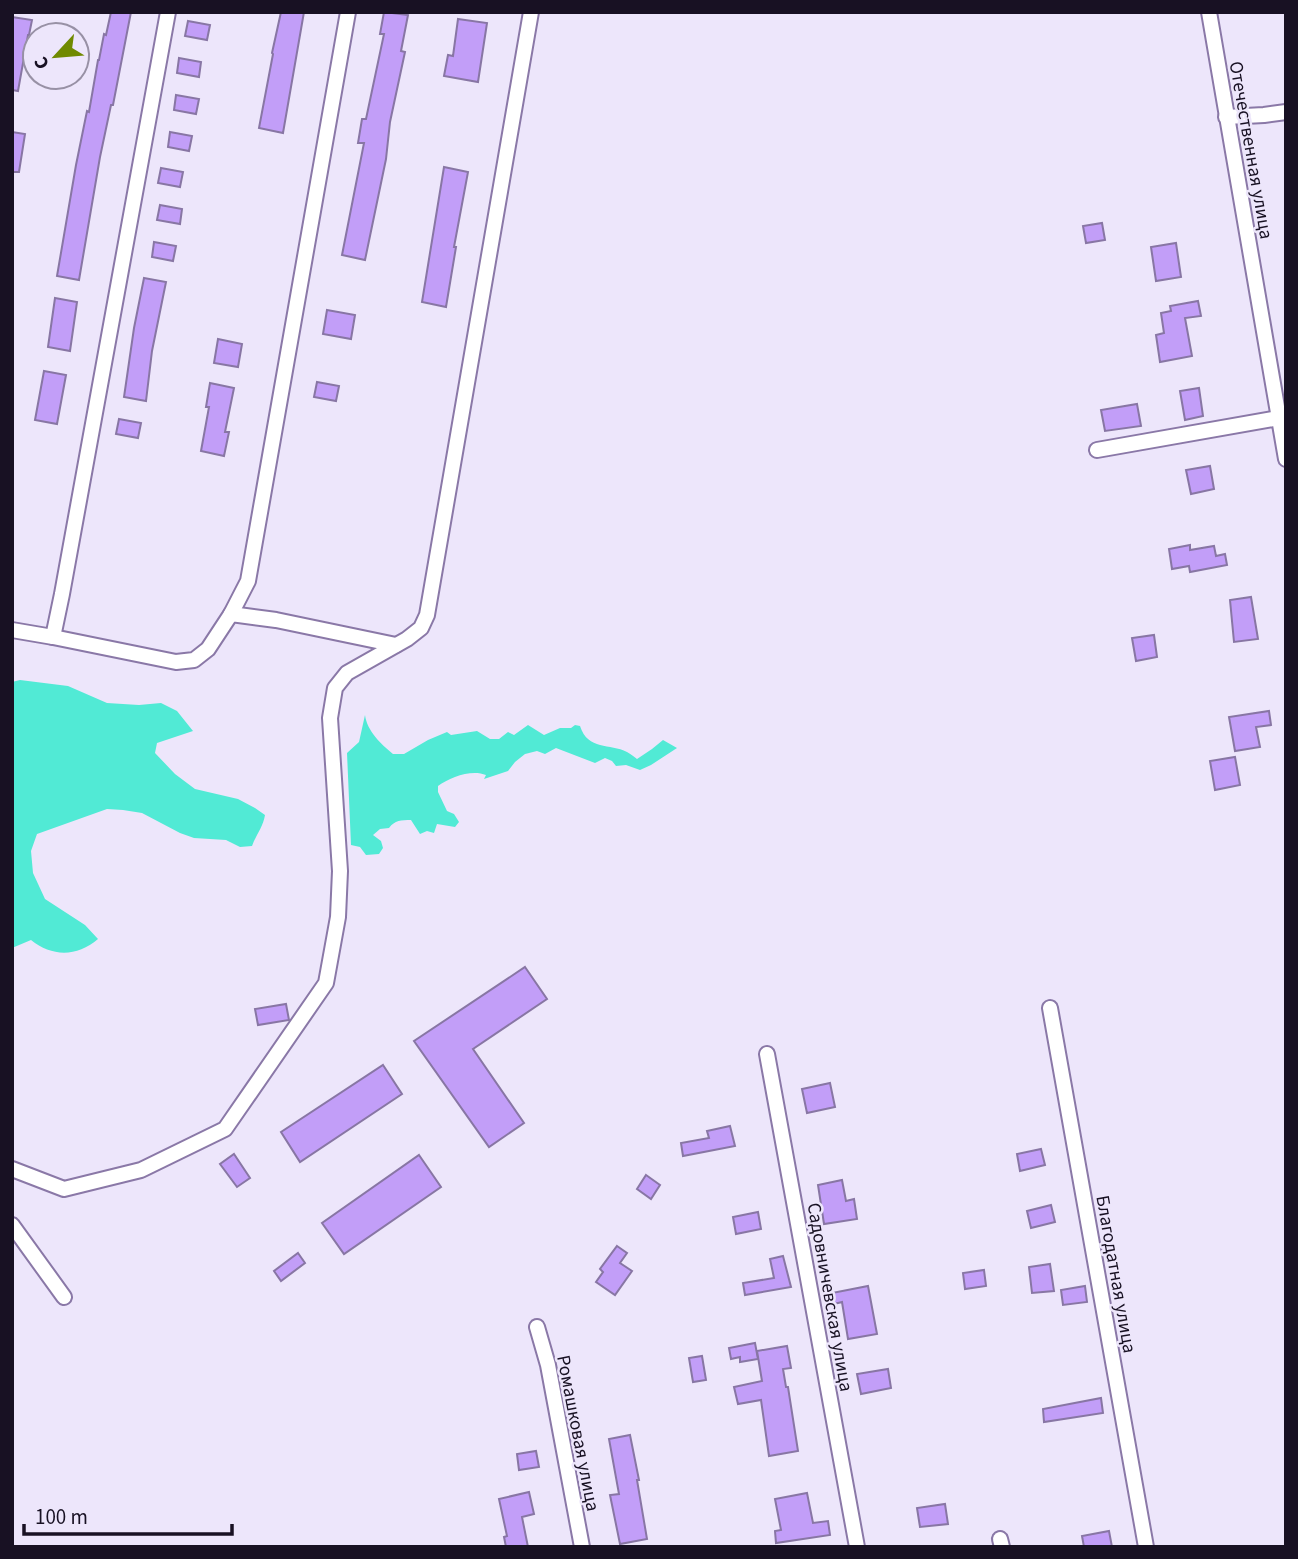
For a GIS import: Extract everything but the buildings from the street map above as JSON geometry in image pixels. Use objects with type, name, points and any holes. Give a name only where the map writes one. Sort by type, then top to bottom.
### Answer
[{"type":"street","points":[[53,637],[168,12]]},
{"type":"street","points":[[12,631],[176,662],[194,660],[208,649],[232,614],[248,581],[348,12]]},
{"type":"street","points":[[12,1169],[64,1189],[141,1170],[225,1129],[326,983],[338,917],[340,871],[330,719],[335,688],[347,673],[421,628],[427,615],[531,12]]},
{"type":"street","name":"Отечественная улица","points":[[1209,12],[1286,459]]},
{"type":"street","points":[[1226,117],[1286,112]]},
{"type":"street","points":[[1097,450],[1279,418]]},
{"type":"street","points":[[232,614],[276,620],[396,645]]},
{"type":"street","name":"Благодатная улица","points":[[1050,1008],[1146,1547]]},
{"type":"street","name":"Садовничевская улица","points":[[767,1054],[857,1547]]},
{"type":"street","points":[[12,1225],[64,1297]]},
{"type":"street","name":"Ромашковая улица","points":[[537,1327],[548,1365],[582,1547]]},
{"type":"shaded area","points":[[20,680],[68,686],[107,703],[161,703],[177,711],[193,731],[157,743],[155,753],[175,774],[195,789],[238,799],[265,815],[252,846],[240,847],[226,840],[194,838],[142,813],[107,809],[37,834],[31,851],[33,873],[45,899],[85,925],[98,939],[82,949],[64,953],[47,950],[31,940],[12,948],[12,682]]},
{"type":"shaded area","points":[[365,715],[372,732],[393,754],[404,754],[447,732],[451,735],[477,731],[490,739],[499,739],[508,732],[514,735],[528,725],[544,735],[560,728],[580,726],[594,743],[620,749],[637,759],[663,740],[677,748],[640,770],[626,765],[616,766],[605,758],[595,763],[556,748],[545,754],[537,751],[525,754],[508,771],[484,779],[486,775],[480,773],[455,777],[438,786],[438,792],[447,811],[454,814],[459,822],[455,827],[437,824],[434,833],[427,831],[420,834],[411,820],[398,821],[373,835],[381,841],[383,848],[379,854],[366,855],[360,847],[351,845],[347,753],[359,742]]}]
